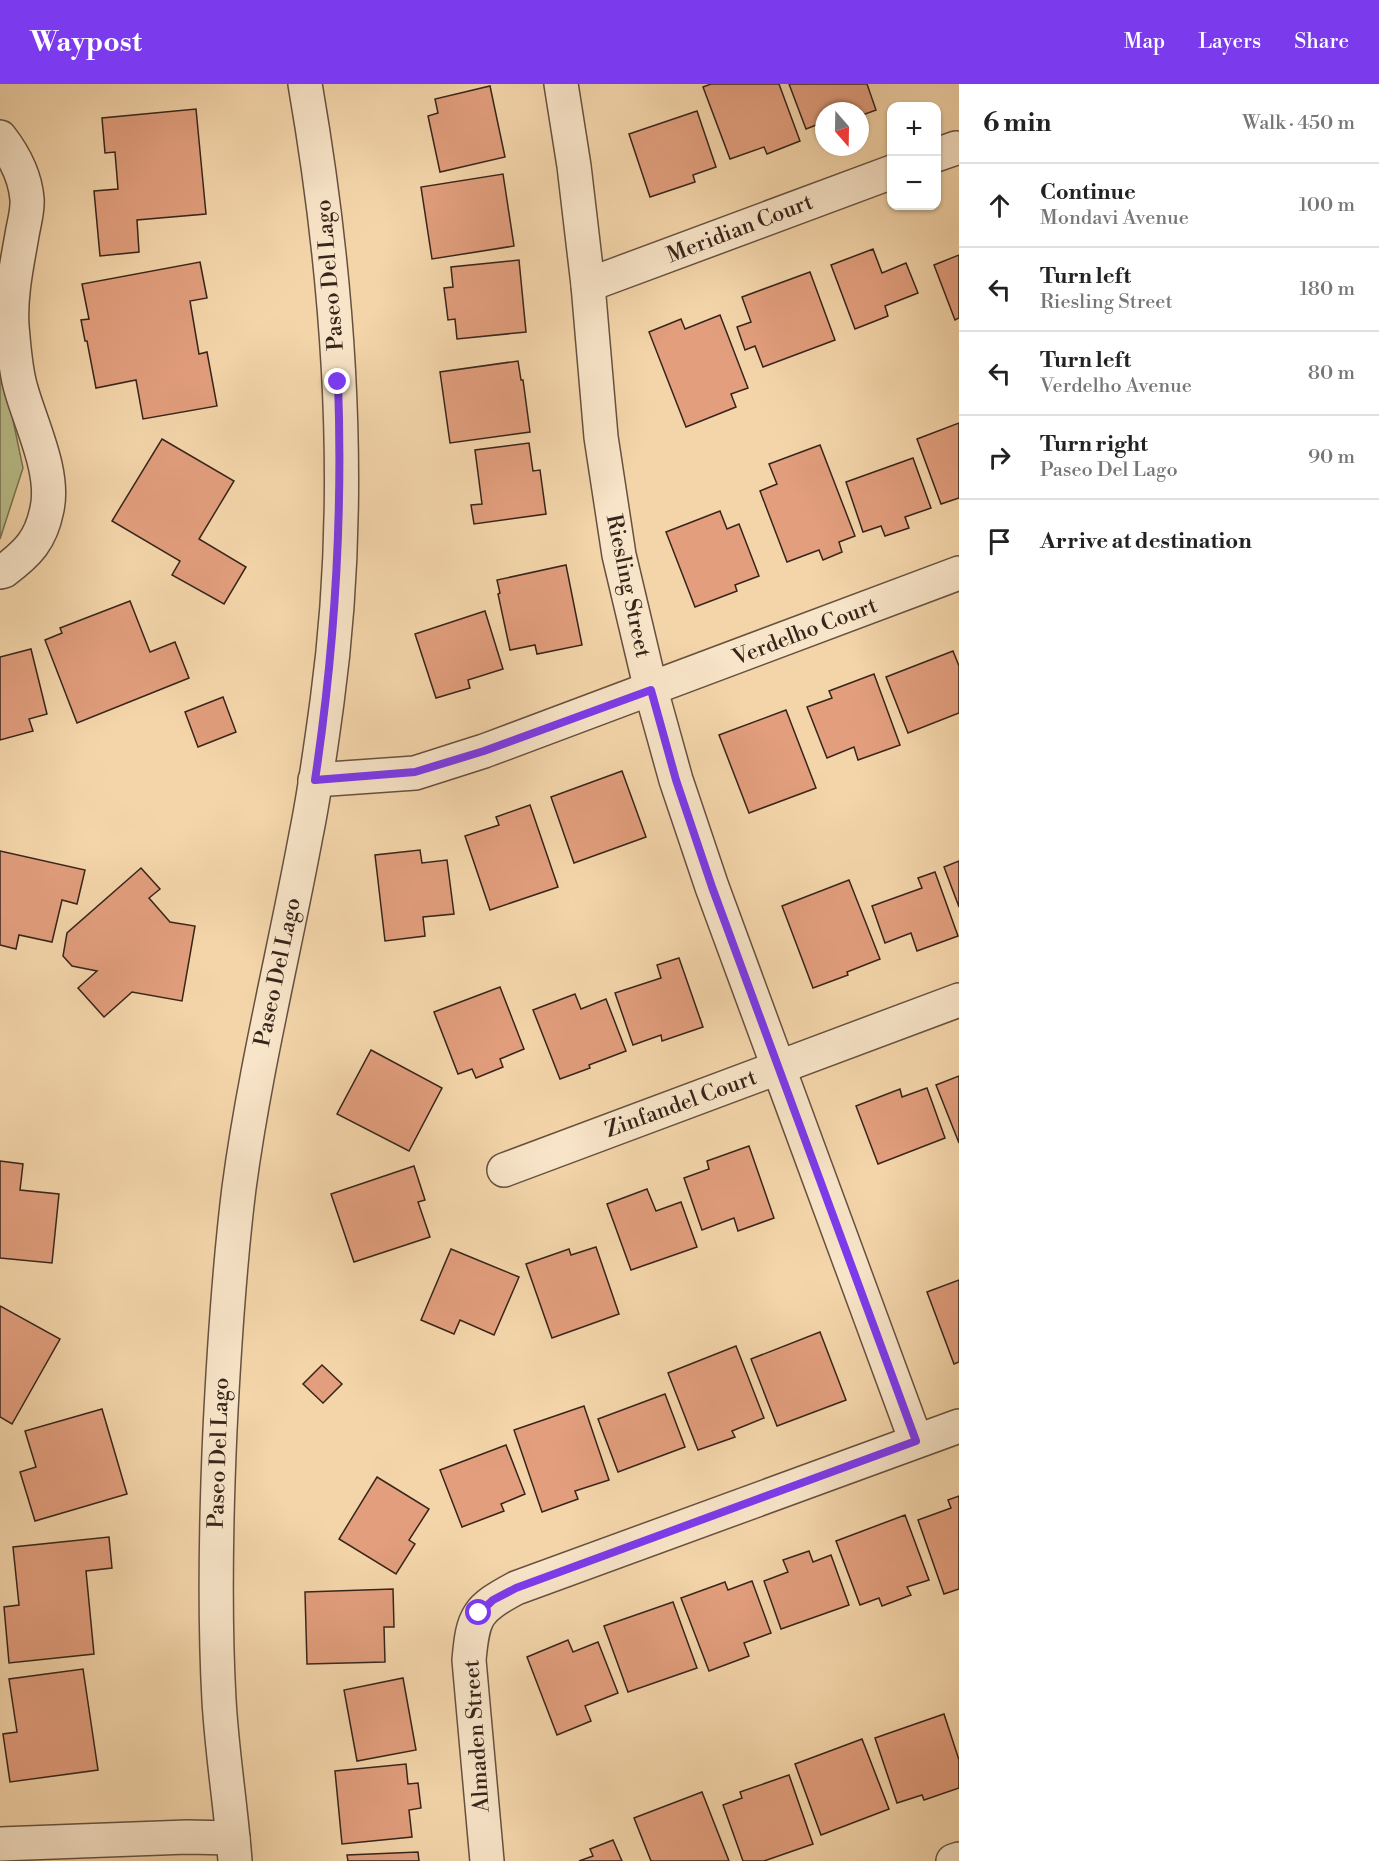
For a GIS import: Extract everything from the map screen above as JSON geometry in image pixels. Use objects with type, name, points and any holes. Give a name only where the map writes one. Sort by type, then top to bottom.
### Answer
[{"type":"street","name":"Paseo Del Lago","points":[[234,1850],[219,1699],[217,1621],[216,1515],[223,1354],[239,1188],[252,1104],[305,840],[327,697],[339,529],[340,434],[335,316],[323,195],[305,84]]},
{"type":"street","name":"Riesling Street","points":[[561,84],[574,166],[588,285],[604,458],[619,555],[651,690],[673,770],[698,844],[916,1441]]},
{"type":"street","points":[[0,137],[12,153],[20,170],[27,201],[11,316],[20,387],[39,443],[47,478],[48,507],[40,534],[26,554],[0,572]]},
{"type":"street","name":"Meridian Court","points":[[588,285],[887,173]]},
{"type":"street","name":"Verdelho Court","points":[[315,780],[415,772],[484,751],[959,573]]},
{"type":"street","name":"Zinfandel Court","points":[[504,1170],[959,1000]]},
{"type":"street","points":[[916,1441],[959,1426]]},
{"type":"street","name":"Almaden Street","points":[[487,1861],[469,1660],[471,1635],[479,1613],[493,1600],[516,1588],[916,1441]]},
{"type":"street","points":[[0,1844],[187,1838],[234,1850]]},
{"type":"street","points":[[953,1861],[959,1859]]},
{"type":"green space","points":[[0,368],[4,377],[23,468],[0,539]]},
{"type":"building","points":[[711,84],[779,84],[800,141],[767,154],[764,147],[730,159],[703,87]]},
{"type":"building","points":[[789,84],[867,84],[876,110],[869,113],[869,102],[815,102],[815,126],[806,129]]},
{"type":"building","points":[[490,86],[505,157],[440,172],[428,116],[438,113],[435,99]]},
{"type":"building","points":[[196,109],[206,214],[137,220],[139,252],[100,256],[94,191],[118,189],[115,152],[105,153],[102,118]]},
{"type":"building","points":[[697,111],[716,167],[693,175],[695,182],[650,197],[629,134]]},
{"type":"building","points":[[503,174],[514,246],[432,259],[421,187]]},
{"type":"building","points":[[873,249],[882,273],[906,263],[918,293],[885,306],[888,316],[855,329],[831,265]]},
{"type":"building","points":[[959,255],[959,318],[955,320],[934,265]]},
{"type":"building","points":[[519,260],[526,332],[457,339],[455,319],[448,320],[444,288],[453,287],[451,267]]},
{"type":"building","points":[[200,262],[207,298],[190,301],[199,354],[207,352],[217,406],[143,419],[136,380],[96,388],[81,320],[89,319],[82,284]]},
{"type":"building","points":[[810,272],[835,340],[763,367],[755,346],[745,350],[737,327],[751,322],[742,297]]},
{"type":"building","points":[[720,315],[748,388],[731,394],[736,407],[686,427],[649,332],[681,319],[685,329]]},
{"type":"building","points":[[518,361],[530,432],[450,443],[440,372]]},
{"type":"building","points":[[959,423],[959,498],[941,504],[917,439]]},
{"type":"building","points":[[162,439],[234,481],[199,539],[246,567],[224,604],[172,575],[180,561],[112,521]]},
{"type":"building","points":[[529,443],[533,471],[540,470],[546,514],[474,524],[471,505],[482,504],[475,450]]},
{"type":"building","points":[[820,445],[855,536],[839,542],[842,552],[823,560],[819,550],[787,562],[760,491],[777,484],[769,464]]},
{"type":"building","points":[[913,458],[931,508],[905,517],[909,528],[885,536],[881,526],[863,532],[846,482]]},
{"type":"building","points":[[720,511],[727,529],[739,524],[759,576],[735,585],[737,591],[695,607],[666,532]]},
{"type":"building","points":[[566,565],[582,645],[537,654],[535,645],[510,650],[497,580]]},
{"type":"building","points":[[130,601],[150,652],[175,642],[189,678],[77,723],[45,640],[62,633],[60,628]]},
{"type":"building","points":[[485,611],[503,669],[468,680],[470,688],[436,698],[415,634]]},
{"type":"building","points":[[31,649],[47,714],[29,719],[33,731],[0,740],[0,657]]},
{"type":"building","points":[[953,651],[959,666],[959,713],[908,733],[886,677]]},
{"type":"building","points":[[874,674],[900,745],[858,760],[854,747],[827,758],[807,707],[832,698],[829,691]]},
{"type":"building","points":[[223,697],[236,732],[198,747],[185,712]]},
{"type":"building","points":[[786,710],[816,788],[749,813],[719,735]]},
{"type":"building","points":[[622,771],[646,837],[574,863],[551,797]]},
{"type":"building","points":[[530,805],[558,887],[490,910],[465,836],[499,825],[496,817]]},
{"type":"building","points":[[420,850],[422,863],[447,860],[454,914],[423,917],[425,936],[385,941],[375,855]]},
{"type":"building","points":[[0,851],[85,870],[77,904],[62,900],[52,942],[19,935],[16,949],[0,945]]},
{"type":"building","points":[[959,861],[959,907],[944,867]]},
{"type":"building","points":[[141,868],[160,889],[149,898],[170,922],[195,926],[182,1001],[132,992],[104,1017],[78,988],[97,971],[72,966],[63,956],[67,933]]},
{"type":"building","points":[[935,872],[958,936],[917,951],[911,933],[885,943],[872,906],[922,888],[918,878]]},
{"type":"building","points":[[849,880],[880,959],[847,972],[848,975],[813,988],[782,906]]},
{"type":"building","points":[[679,958],[703,1027],[662,1041],[661,1035],[633,1045],[615,993],[661,978],[657,965]]},
{"type":"building","points":[[500,987],[524,1049],[500,1059],[503,1067],[476,1078],[472,1069],[458,1074],[434,1012]]},
{"type":"building","points":[[575,994],[581,1009],[606,999],[626,1051],[560,1079],[533,1010]]},
{"type":"building","points":[[371,1050],[442,1088],[409,1151],[337,1114]]},
{"type":"building","points":[[959,1076],[959,1143],[936,1085]]},
{"type":"building","points":[[927,1088],[945,1138],[878,1164],[856,1106],[900,1089],[902,1097]]},
{"type":"building","points":[[749,1146],[774,1218],[738,1231],[734,1218],[702,1230],[684,1178],[709,1169],[707,1161]]},
{"type":"building","points":[[0,1161],[23,1164],[20,1190],[59,1194],[52,1263],[0,1258]]},
{"type":"building","points":[[414,1166],[425,1200],[418,1202],[430,1237],[354,1262],[331,1194]]},
{"type":"building","points":[[647,1189],[656,1211],[681,1202],[697,1247],[631,1270],[607,1204]]},
{"type":"building","points":[[596,1247],[619,1314],[552,1338],[526,1264],[569,1249],[571,1255]]},
{"type":"building","points":[[451,1249],[519,1277],[494,1335],[460,1320],[454,1334],[421,1320]]},
{"type":"building","points":[[959,1280],[959,1362],[954,1364],[927,1292]]},
{"type":"building","points":[[0,1306],[60,1339],[12,1424],[0,1417]]},
{"type":"building","points":[[820,1332],[846,1400],[777,1426],[751,1359]]},
{"type":"building","points":[[736,1346],[764,1418],[732,1431],[735,1437],[698,1450],[668,1373]]},
{"type":"building","points":[[322,1365],[342,1384],[323,1403],[303,1384]]},
{"type":"building","points":[[665,1394],[685,1447],[618,1472],[598,1419]]},
{"type":"building","points":[[584,1406],[609,1480],[575,1491],[578,1499],[542,1512],[514,1430]]},
{"type":"building","points":[[102,1409],[127,1494],[35,1521],[20,1472],[36,1467],[25,1431]]},
{"type":"building","points":[[506,1445],[525,1494],[501,1504],[504,1511],[462,1527],[440,1470]]},
{"type":"building","points":[[377,1477],[429,1509],[409,1540],[415,1544],[396,1574],[339,1539]]},
{"type":"building","points":[[959,1496],[959,1589],[944,1594],[918,1520],[951,1508],[948,1500]]},
{"type":"building","points":[[905,1515],[929,1580],[907,1587],[911,1595],[882,1606],[879,1598],[860,1605],[836,1541]]},
{"type":"building","points":[[109,1537],[112,1568],[86,1571],[94,1654],[9,1663],[4,1607],[19,1605],[13,1547]]},
{"type":"building","points":[[809,1551],[813,1562],[831,1555],[849,1605],[781,1629],[764,1581],[788,1572],[783,1560]]},
{"type":"building","points":[[752,1581],[771,1633],[744,1643],[749,1656],[709,1671],[681,1598],[725,1582],[728,1590]]},
{"type":"building","points":[[393,1589],[394,1627],[384,1627],[385,1662],[307,1664],[305,1592]]},
{"type":"building","points":[[673,1602],[697,1668],[628,1692],[604,1626]]},
{"type":"building","points":[[568,1640],[573,1652],[598,1642],[618,1693],[585,1706],[591,1721],[557,1735],[527,1657]]},
{"type":"building","points":[[83,1669],[98,1770],[10,1782],[3,1734],[17,1732],[9,1679]]},
{"type":"building","points":[[403,1678],[416,1750],[357,1761],[344,1690]]},
{"type":"building","points":[[944,1714],[959,1760],[959,1788],[924,1800],[922,1795],[897,1803],[875,1738]]},
{"type":"building","points":[[862,1739],[889,1809],[821,1835],[795,1764]]},
{"type":"building","points":[[406,1764],[408,1784],[418,1783],[421,1808],[409,1810],[412,1837],[342,1844],[335,1771]]},
{"type":"building","points":[[789,1775],[813,1844],[764,1861],[743,1861],[723,1805],[742,1798],[740,1792]]},
{"type":"building","points":[[702,1792],[729,1861],[651,1861],[634,1818]]},
{"type":"building","points":[[613,1840],[622,1861],[579,1861],[593,1856],[590,1849]]},
{"type":"building","points":[[418,1852],[419,1861],[348,1861],[347,1855]]},
{"type":"route","points":[[338,382],[340,487],[336,595],[327,697],[315,780],[415,772],[484,751],[651,690],[676,780],[712,887],[916,1441],[516,1588],[493,1600],[479,1613]]}]
